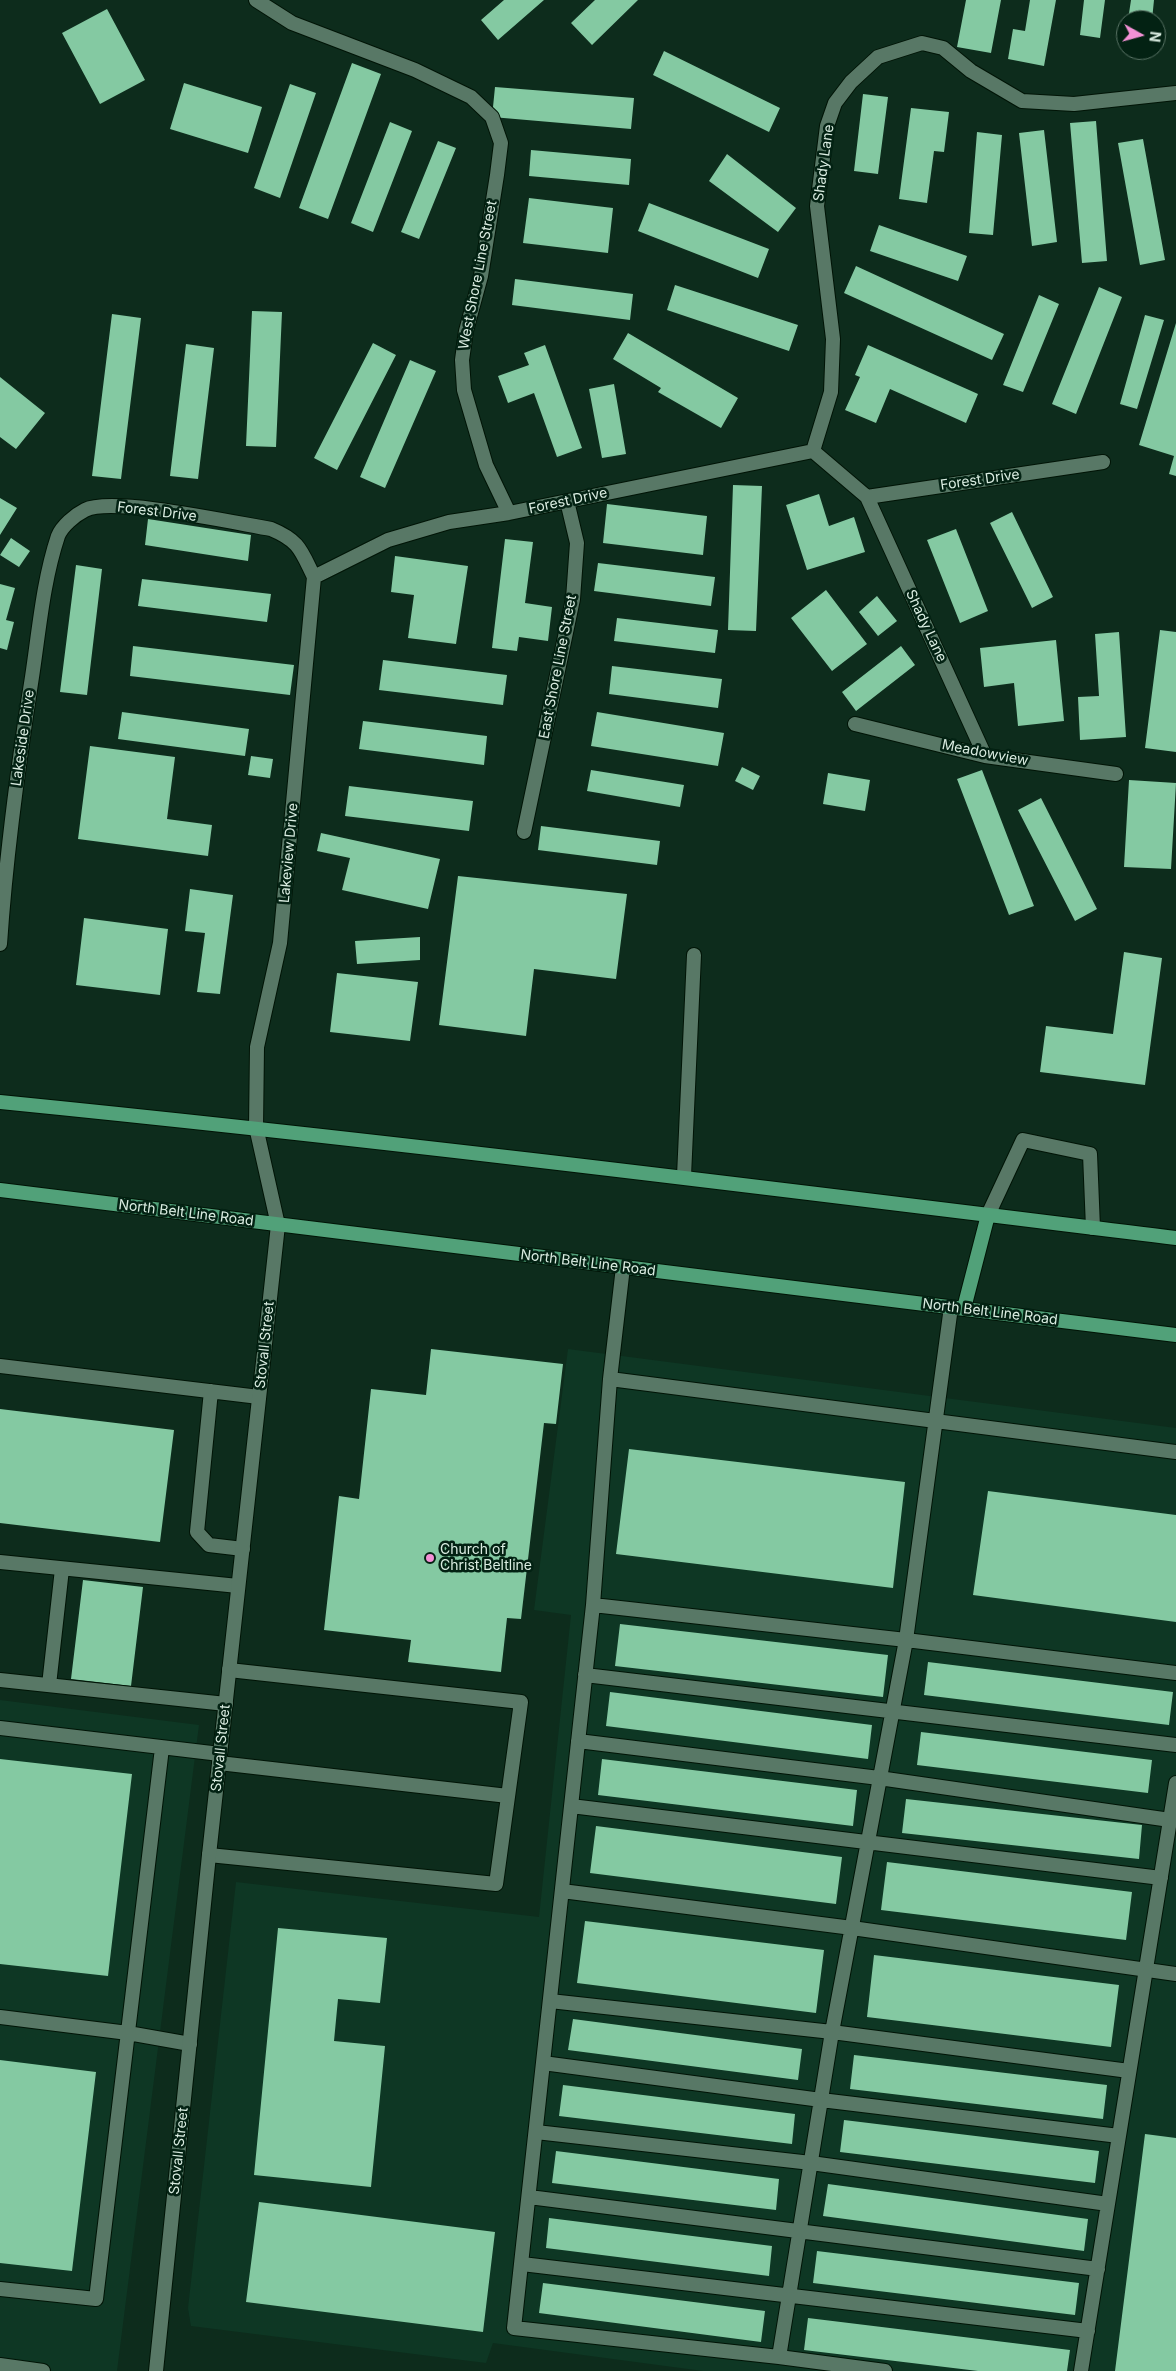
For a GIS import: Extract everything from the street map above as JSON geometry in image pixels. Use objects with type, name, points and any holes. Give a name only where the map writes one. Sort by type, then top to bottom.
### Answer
[{"type":"main road","points":[[0,1102],[256,1128],[684,1176],[1176,1238]]},
{"type":"main road","name":"North Belt Line Road","points":[[0,1190],[1176,1335]]},
{"type":"main road","points":[[958,1308],[988,1215]]},
{"type":"street","name":"West Shore Line Street","points":[[256,0],[292,23],[415,70],[471,96],[492,117],[501,143],[481,276],[466,330],[463,370],[464,390],[486,465],[509,513]]},
{"type":"street","name":"Shady Lane","points":[[814,451],[831,392],[833,339],[817,206],[827,126],[835,104],[851,82],[878,57],[922,43],[943,48],[971,71],[1022,101],[1074,104],[1176,93]]},
{"type":"street","name":"Forest Drive","points":[[59,534],[72,518],[86,509],[103,506],[129,506],[271,529],[289,537],[298,546],[314,577],[388,540],[449,522],[509,513],[814,451]]},
{"type":"street","points":[[814,451],[867,496]]},
{"type":"street","name":"Forest Drive","points":[[867,496],[1103,462]]},
{"type":"street","name":"Shady Lane","points":[[867,496],[985,756]]},
{"type":"street","name":"East Shore Line Street","points":[[524,832],[573,600],[578,543],[567,501]]},
{"type":"street","name":"Lakeside Drive","points":[[0,944],[18,765],[44,598],[59,534]]},
{"type":"street","name":"Lakeview Drive","points":[[256,1128],[257,1047],[280,943],[314,577]]},
{"type":"street","name":"Meadowview","points":[[855,724],[985,756],[1116,774]]},
{"type":"street","points":[[684,1176],[694,955]]},
{"type":"street","name":"Stovall Street","points":[[156,2371],[209,1855],[278,1225],[256,1128]]},
{"type":"street","points":[[988,1215],[1022,1140],[1090,1154],[1093,1228]]},
{"type":"street","points":[[623,1267],[610,1379],[593,1605],[514,2328],[885,2371]]},
{"type":"street","points":[[779,2358],[832,2032],[906,1640],[936,1421],[958,1308]]},
{"type":"street","points":[[0,1366],[259,1397]]},
{"type":"street","points":[[610,1379],[1176,1452]]},
{"type":"street","points":[[211,1391],[197,1532],[209,1545],[243,1549]]},
{"type":"street","points":[[0,1562],[238,1586]]},
{"type":"street","points":[[49,1685],[62,1569]]},
{"type":"street","points":[[593,1605],[1176,1673]]},
{"type":"street","points":[[209,1855],[496,1884],[521,1702],[229,1670]]},
{"type":"street","points":[[585,1675],[1176,1745]]},
{"type":"street","points":[[0,1680],[226,1704]]},
{"type":"street","points":[[0,1728],[162,1748],[220,1758],[508,1796]]},
{"type":"street","points":[[578,1741],[879,1778],[1170,1820]]},
{"type":"street","points":[[0,2289],[96,2300],[162,1748]]},
{"type":"street","points":[[1081,2371],[1176,1782]]},
{"type":"street","points":[[571,1806],[1161,1878]]},
{"type":"street","points":[[562,1890],[852,1928],[1176,1974]]},
{"type":"street","points":[[550,2001],[832,2032],[1129,2071]]},
{"type":"street","points":[[0,2017],[128,2032],[190,2044]]},
{"type":"street","points":[[543,2063],[822,2100],[1119,2136]]},
{"type":"street","points":[[536,2132],[811,2163],[1108,2204]]},
{"type":"street","points":[[529,2197],[800,2230],[1098,2270]]},
{"type":"street","points":[[522,2264],[789,2294],[1088,2331]]},
{"type":"street","points":[[0,2365],[43,2371]]},
{"type":"shaded area","points":[[568,1349],[1176,1428],[1176,2371],[703,2371],[493,2343],[486,2363],[191,2326],[188,2308],[236,1882],[539,1917],[571,1615],[534,1610]]},
{"type":"shaded area","points":[[0,1700],[199,1725],[117,2371],[0,2371]]},
{"type":"building","points":[[504,0],[544,0],[498,40],[481,20]]},
{"type":"building","points":[[595,0],[638,0],[592,45],[571,23]]},
{"type":"building","points":[[966,0],[1001,0],[991,53],[957,47]]},
{"type":"building","points":[[1030,0],[1056,0],[1044,66],[1008,59],[1013,29],[1025,31]]},
{"type":"building","points":[[1084,0],[1105,0],[1100,38],[1080,35]]},
{"type":"building","points":[[1131,0],[1154,0],[1153,10],[1130,10]]},
{"type":"building","points":[[107,9],[145,80],[100,104],[62,33]]},
{"type":"building","points":[[664,51],[780,108],[769,132],[653,75]]},
{"type":"building","points":[[352,63],[381,74],[328,219],[299,208]]},
{"type":"building","points":[[184,83],[262,107],[248,153],[170,129]]},
{"type":"building","points":[[290,84],[316,93],[280,198],[254,188]]},
{"type":"building","points":[[495,87],[634,98],[631,129],[492,117]]},
{"type":"building","points":[[863,94],[888,97],[878,174],[854,171]]},
{"type":"building","points":[[911,108],[949,112],[944,152],[934,151],[927,203],[899,199]]},
{"type":"building","points":[[1096,121],[1107,261],[1082,263],[1070,123]]},
{"type":"building","points":[[390,122],[412,131],[373,232],[351,223]]},
{"type":"building","points":[[1044,130],[1057,242],[1032,246],[1019,133]]},
{"type":"building","points":[[977,132],[1002,135],[993,235],[969,233]]},
{"type":"building","points":[[1143,139],[1165,260],[1140,265],[1118,143]]},
{"type":"building","points":[[438,141],[456,148],[419,239],[401,232]]},
{"type":"building","points":[[531,150],[631,159],[629,185],[529,176]]},
{"type":"building","points":[[727,154],[796,208],[778,232],[709,181]]},
{"type":"building","points":[[529,198],[613,208],[608,253],[523,243]]},
{"type":"building","points":[[649,203],[769,249],[758,278],[638,231]]},
{"type":"building","points":[[879,225],[967,256],[958,281],[870,251]]},
{"type":"building","points":[[856,266],[1004,334],[992,360],[844,293]]},
{"type":"building","points":[[515,279],[633,294],[630,320],[512,305]]},
{"type":"building","points":[[675,285],[798,325],[789,351],[667,310]]},
{"type":"building","points":[[1099,287],[1122,297],[1076,414],[1052,404]]},
{"type":"building","points":[[1039,295],[1059,304],[1023,392],[1003,385]]},
{"type":"building","points":[[252,311],[282,312],[276,447],[246,446]]},
{"type":"building","points":[[112,314],[141,318],[121,479],[92,476]]},
{"type":"building","points":[[1145,315],[1164,320],[1137,409],[1120,404]]},
{"type":"building","points":[[1176,323],[1176,476],[1169,474],[1174,456],[1139,445]]},
{"type":"building","points":[[628,333],[738,398],[721,428],[658,392],[661,388],[613,359]]},
{"type":"building","points":[[373,343],[396,355],[337,470],[314,458]]},
{"type":"building","points":[[186,344],[214,348],[198,479],[170,476]]},
{"type":"building","points":[[545,345],[582,448],[557,457],[534,393],[508,403],[498,376],[529,365],[524,353]]},
{"type":"building","points":[[868,345],[978,394],[966,423],[890,389],[876,423],[845,410],[860,377],[855,375]]},
{"type":"building","points":[[410,360],[436,371],[385,488],[360,477]]},
{"type":"building","points":[[0,377],[45,413],[16,449],[0,437]]},
{"type":"building","points":[[614,384],[626,454],[602,458],[589,389]]},
{"type":"building","points":[[733,485],[762,486],[756,631],[728,630]]},
{"type":"building","points":[[819,494],[829,526],[854,517],[865,552],[807,570],[786,505]]},
{"type":"building","points":[[0,498],[17,508],[0,535]]},
{"type":"building","points":[[607,504],[707,516],[703,555],[603,543]]},
{"type":"building","points":[[1012,512],[1053,597],[1032,608],[990,523]]},
{"type":"building","points":[[148,519],[251,535],[248,561],[145,545]]},
{"type":"building","points":[[956,529],[988,611],[960,623],[927,540]]},
{"type":"building","points":[[11,538],[30,551],[19,567],[0,555]]},
{"type":"building","points":[[505,539],[533,542],[525,603],[552,607],[548,641],[519,637],[517,651],[492,648]]},
{"type":"building","points":[[395,556],[468,566],[456,644],[408,638],[414,595],[391,592]]},
{"type":"building","points":[[598,563],[715,577],[711,606],[594,591]]},
{"type":"building","points":[[76,565],[102,569],[87,695],[60,692]]},
{"type":"building","points":[[142,579],[271,594],[267,622],[138,606]]},
{"type":"building","points":[[0,584],[15,588],[6,620],[14,622],[7,650],[0,648]]},
{"type":"building","points":[[826,590],[867,644],[832,671],[791,618]]},
{"type":"building","points":[[877,596],[897,621],[878,636],[859,612]]},
{"type":"building","points":[[617,618],[718,630],[715,653],[614,641]]},
{"type":"building","points":[[1160,630],[1176,632],[1176,752],[1145,748]]},
{"type":"building","points":[[1119,632],[1126,737],[1080,740],[1078,697],[1099,696],[1095,634]]},
{"type":"building","points":[[1056,640],[1064,721],[1018,726],[1014,683],[984,687],[980,648]]},
{"type":"building","points":[[133,646],[294,665],[290,695],[130,676]]},
{"type":"building","points":[[901,646],[915,665],[856,711],[842,692]]},
{"type":"building","points":[[383,660],[507,675],[503,705],[379,690]]},
{"type":"building","points":[[612,666],[722,679],[718,708],[609,694]]},
{"type":"building","points":[[122,712],[249,729],[245,756],[118,739]]},
{"type":"building","points":[[597,712],[724,733],[718,766],[591,746]]},
{"type":"building","points":[[363,721],[487,736],[484,765],[359,749]]},
{"type":"building","points":[[90,746],[175,757],[167,819],[212,825],[208,856],[78,839]]},
{"type":"building","points":[[251,756],[273,759],[270,778],[248,775]]},
{"type":"building","points":[[742,767],[760,776],[753,790],[735,781]]},
{"type":"building","points":[[591,770],[684,785],[680,807],[587,791]]},
{"type":"building","points":[[982,770],[1034,906],[1009,915],[957,779]]},
{"type":"building","points":[[828,773],[870,780],[865,811],[823,804]]},
{"type":"building","points":[[1129,780],[1176,783],[1171,869],[1124,867]]},
{"type":"building","points":[[349,786],[473,801],[469,831],[345,816]]},
{"type":"building","points":[[1041,798],[1097,909],[1075,921],[1018,810]]},
{"type":"building","points":[[541,826],[660,841],[657,865],[538,850]]},
{"type":"building","points":[[321,833],[440,859],[428,909],[342,890],[350,858],[317,851]]},
{"type":"building","points":[[458,876],[627,894],[616,979],[534,969],[526,1036],[439,1025]]},
{"type":"building","points":[[190,889],[233,895],[220,994],[197,992],[205,933],[185,931]]},
{"type":"building","points":[[84,918],[168,929],[160,995],[76,985]]},
{"type":"building","points":[[420,937],[420,960],[357,964],[355,941]]},
{"type":"building","points":[[1124,952],[1162,958],[1145,1085],[1040,1072],[1046,1026],[1113,1034]]},
{"type":"building","points":[[337,973],[418,982],[410,1041],[330,1032]]},
{"type":"building","name":"Church of Christ Beltline","points":[[431,1349],[563,1364],[556,1424],[544,1423],[521,1619],[507,1618],[501,1672],[408,1662],[411,1640],[324,1630],[339,1496],[359,1499],[371,1389],[426,1395]]},
{"type":"building","points":[[0,1409],[174,1430],[160,1542],[0,1523]]},
{"type":"building","points":[[629,1449],[905,1482],[893,1588],[616,1554]]},
{"type":"building","points":[[988,1491],[1176,1515],[1176,1622],[973,1595]]},
{"type":"building","points":[[83,1580],[143,1587],[131,1686],[71,1679]]},
{"type":"building","points":[[620,1624],[888,1655],[883,1697],[615,1666]]},
{"type":"building","points":[[928,1662],[1173,1692],[1169,1725],[924,1695]]},
{"type":"building","points":[[610,1692],[872,1725],[868,1759],[606,1726]]},
{"type":"building","points":[[921,1732],[1152,1760],[1148,1793],[917,1765]]},
{"type":"building","points":[[0,1759],[132,1774],[108,1976],[0,1964]]},
{"type":"building","points":[[602,1759],[857,1790],[853,1826],[598,1795]]},
{"type":"building","points":[[906,1799],[1142,1825],[1139,1859],[902,1833]]},
{"type":"building","points":[[596,1826],[842,1857],[836,1904],[590,1873]]},
{"type":"building","points":[[887,1862],[1132,1892],[1126,1940],[881,1910]]},
{"type":"building","points":[[585,1921],[824,1950],[816,2013],[577,1983]]},
{"type":"building","points":[[278,1928],[387,1938],[380,2003],[338,1999],[334,2041],[385,2046],[371,2187],[254,2175]]},
{"type":"building","points":[[874,1955],[1119,1985],[1111,2047],[867,2017]]},
{"type":"building","points":[[573,2019],[802,2049],[798,2080],[568,2050]]},
{"type":"building","points":[[854,2055],[1107,2085],[1103,2119],[850,2089]]},
{"type":"building","points":[[0,2060],[96,2072],[72,2271],[0,2263]]},
{"type":"building","points":[[563,2085],[795,2114],[792,2144],[559,2116]]},
{"type":"building","points":[[844,2120],[1099,2151],[1095,2183],[840,2152]]},
{"type":"building","points":[[1145,2134],[1176,2138],[1176,2371],[1115,2371]]},
{"type":"building","points":[[556,2151],[779,2179],[776,2210],[552,2183]]},
{"type":"building","points":[[828,2184],[1088,2219],[1084,2251],[823,2216]]},
{"type":"building","points":[[259,2202],[495,2232],[483,2332],[246,2302]]},
{"type":"building","points":[[549,2218],[772,2246],[769,2276],[546,2248]]},
{"type":"building","points":[[817,2251],[1079,2283],[1075,2315],[813,2283]]},
{"type":"building","points":[[543,2283],[765,2311],[761,2342],[539,2313]]},
{"type":"building","points":[[808,2318],[1070,2350],[1067,2371],[978,2371],[804,2350]]},
{"type":"place","name":"Church of Christ Beltline","points":[[430,1558]]}]
